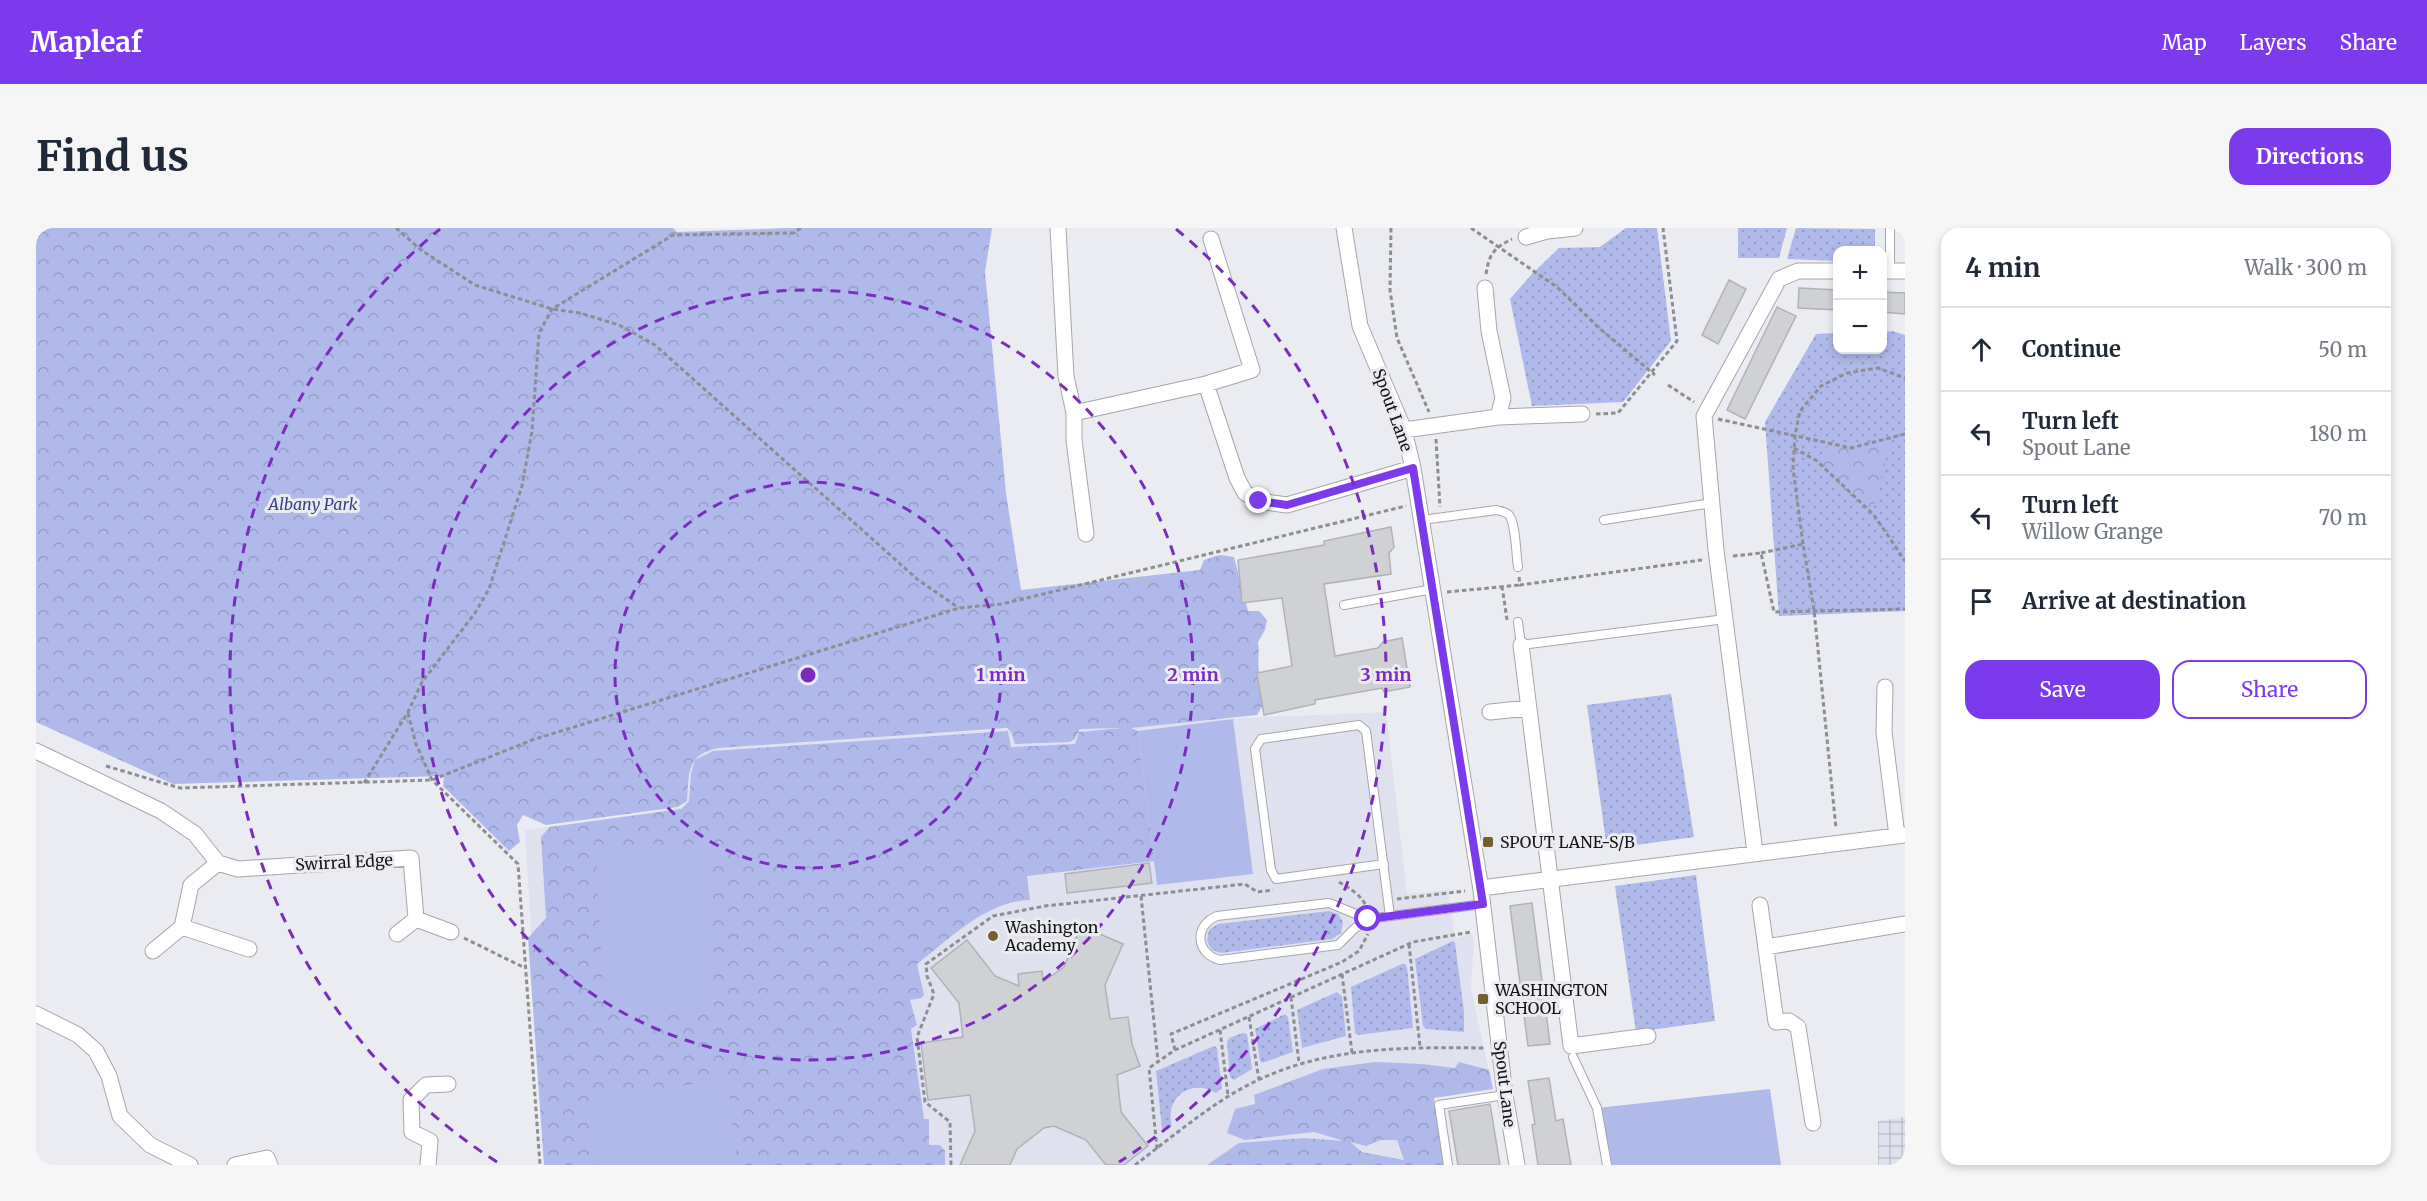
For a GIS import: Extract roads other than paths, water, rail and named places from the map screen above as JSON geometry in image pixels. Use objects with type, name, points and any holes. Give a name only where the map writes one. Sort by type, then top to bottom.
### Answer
[{"type":"street","points":[[1058,228],[1066,376],[1074,413],[1074,440],[1086,534]]},
{"type":"street","name":"Spout Lane","points":[[1344,228],[1360,326],[1404,430],[1413,468],[1482,894],[1505,1095],[1516,1165]]},
{"type":"street","points":[[1526,237],[1575,228]]},
{"type":"street","points":[[1074,413],[1206,384],[1252,370],[1211,239]]},
{"type":"street","points":[[1755,852],[1717,557],[1706,413],[1779,279],[1798,271],[1833,271]]},
{"type":"street","points":[[1485,288],[1490,332],[1503,398],[1498,417]]},
{"type":"street","points":[[1206,384],[1237,478],[1245,493],[1259,501],[1287,505],[1413,468]]},
{"type":"street","points":[[1404,430],[1498,417],[1582,414]]},
{"type":"street","points":[[1521,645],[1571,1046],[1648,1036]]},
{"type":"street","points":[[1482,894],[1550,879],[1901,835],[1884,732],[1885,687]]},
{"type":"street","points":[[1490,712],[1529,708]]},
{"type":"street","points":[[36,753],[161,811],[195,834],[218,863],[191,885],[182,927],[153,951]]},
{"type":"street","name":"Swirral Edge","points":[[218,863],[238,869],[411,858],[416,919]]},
{"type":"street","points":[[1760,906],[1776,1022],[1789,1021],[1798,1028],[1812,1123]]},
{"type":"street","points":[[397,934],[416,919],[451,932]]},
{"type":"street","points":[[1767,947],[1905,924]]},
{"type":"street","points":[[182,927],[249,950]]},
{"type":"street","points":[[36,1014],[78,1035],[96,1051],[109,1076],[120,1116],[150,1145],[190,1165]]},
{"type":"street","points":[[428,1165],[430,1141],[412,1132],[411,1100],[426,1085],[448,1084]]},
{"type":"street","points":[[235,1165],[267,1158],[270,1165]]},
{"type":"lane","points":[[1890,228],[1892,271]]},
{"type":"lane","points":[[1604,520],[1712,502]]},
{"type":"lane","points":[[1422,520],[1504,511],[1509,515],[1512,523],[1518,567]]},
{"type":"lane","points":[[1344,605],[1433,592]]},
{"type":"lane","points":[[1518,622],[1521,645],[1725,619]]},
{"type":"lane","points":[[1384,864],[1276,879],[1271,870],[1255,749],[1262,739],[1359,725],[1366,731],[1389,900],[1390,916]]},
{"type":"lane","points":[[1368,919],[1329,903],[1216,916],[1202,928],[1200,940],[1201,946],[1209,956],[1220,960],[1338,945],[1368,919],[1482,894]]},
{"type":"lane","points":[[1573,1057],[1597,1108],[1607,1165]]},
{"type":"lane","points":[[1448,1165],[1439,1105],[1505,1095]]},
{"type":"place","name":"SPOUT LANE-S/B","points":[[1488,842]]},
{"type":"place","name":"Washington Academy","points":[[993,936]]},
{"type":"place","name":"WASHINGTON SCHOOL","points":[[1483,999]]},
{"type":"park label","name":"Albany Park","points":[[313,504]]}]
